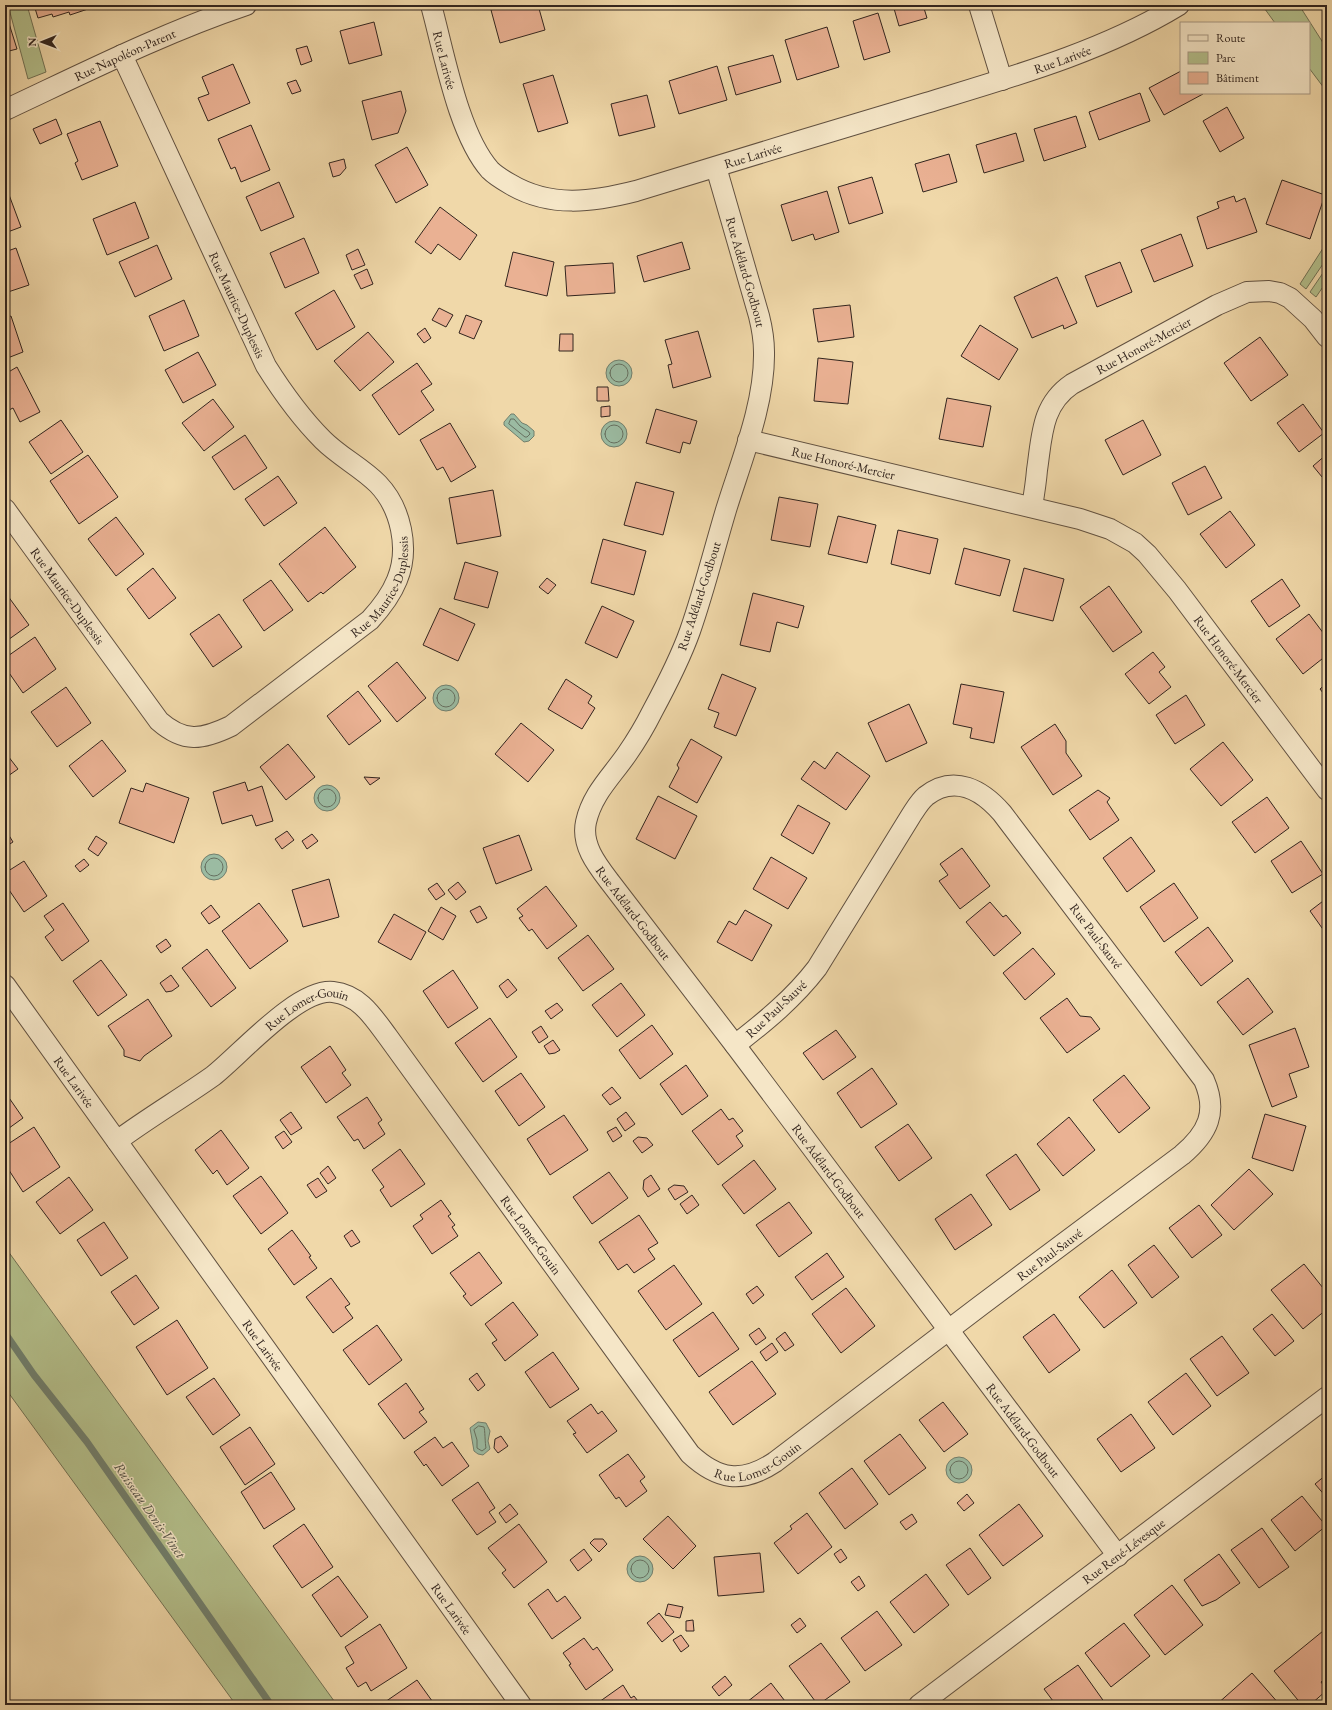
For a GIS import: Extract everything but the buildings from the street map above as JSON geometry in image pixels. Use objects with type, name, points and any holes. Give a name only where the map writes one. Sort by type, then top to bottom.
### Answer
[{"type":"street","name":"Rue Napoléon-Parent","points":[[5,110],[122,55],[207,18],[246,5]]},
{"type":"street","name":"Rue Larivée","points":[[431,5],[454,92],[473,142],[491,170],[517,188],[531,195],[550,200],[569,202],[610,198],[636,191],[1002,80],[1091,47],[1144,24],[1179,5]]},
{"type":"street","points":[[979,5],[1002,80]]},
{"type":"street","name":"Rue Maurice-Duplessis","points":[[5,508],[159,721],[168,729],[180,736],[192,738],[204,736],[216,733],[230,726],[370,620],[380,608],[398,580],[401,564],[402,540],[396,510],[388,496],[365,471],[344,458],[325,442],[308,424],[266,366],[122,55]]},
{"type":"street","name":"Rue Adélard-Godbout","points":[[716,167],[764,337],[761,388],[748,440],[699,602],[680,654],[645,725],[627,754],[592,801],[586,824],[585,836],[588,848],[595,862],[736,1045],[1118,1556]]},
{"type":"street","name":"Rue Honoré-Mercier","points":[[1032,507],[1040,442],[1047,415],[1051,406],[1064,390],[1085,377],[1234,296],[1247,292],[1269,291],[1280,293],[1290,298],[1313,319],[1327,337]]},
{"type":"street","name":"Rue Honoré-Mercier","points":[[748,440],[1080,519],[1110,529],[1135,543],[1147,554],[1177,590],[1327,790]]},
{"type":"street","name":"Rue Paul-Sauvé","points":[[736,1045],[784,1005],[806,983],[817,968],[912,814],[925,797],[941,789],[959,786],[978,791],[994,803],[1197,1070],[1208,1089],[1211,1106],[1207,1124],[1203,1134],[1196,1144],[949,1330]]},
{"type":"street","name":"Rue Larivée","points":[[5,985],[521,1705]]},
{"type":"street","name":"Rue Lomer-Gouin","points":[[117,1141],[212,1076],[264,1030],[303,1001],[322,992],[341,994],[356,1000],[368,1011],[690,1454],[718,1474],[736,1477],[756,1473],[766,1468],[949,1330]]},
{"type":"street","name":"Rue René-Lévesque","points":[[919,1705],[1327,1397]]},
{"type":"green space","points":[[8,5],[27,5],[46,72],[28,79]]},
{"type":"green space","points":[[1262,5],[1299,5],[1310,22],[1274,22]]},
{"type":"green space","points":[[1310,22],[1327,49],[1327,92],[1310,69]]},
{"type":"green space","points":[[1327,242],[1327,258],[1306,289],[1300,284]]},
{"type":"green space","points":[[1327,267],[1327,281],[1316,297],[1310,292]]},
{"type":"green space","points":[[5,1247],[337,1705],[236,1705],[5,1388]]},
{"type":"water","points":[[619,360],[628,364],[632,373],[628,382],[619,386],[610,382],[606,373],[610,364]]},
{"type":"water","points":[[511,414],[514,414],[522,423],[534,431],[534,436],[529,441],[524,442],[504,425],[504,422]]},
{"type":"water","points":[[614,421],[623,425],[627,434],[623,443],[614,447],[605,443],[601,434],[605,425]]},
{"type":"water","points":[[446,685],[455,689],[459,698],[455,707],[446,711],[437,707],[433,698],[437,689]]},
{"type":"water","points":[[327,785],[336,789],[340,798],[336,807],[327,811],[318,807],[314,798],[318,789]]},
{"type":"water","points":[[214,854],[223,858],[227,867],[223,876],[214,880],[205,876],[201,867],[205,858]]},
{"type":"water","points":[[478,1422],[486,1423],[490,1431],[488,1441],[490,1449],[483,1455],[474,1451],[470,1428]]},
{"type":"water","points":[[959,1457],[968,1461],[972,1470],[968,1479],[959,1483],[950,1479],[946,1470],[950,1461]]},
{"type":"water","points":[[640,1556],[649,1560],[653,1569],[649,1578],[640,1582],[631,1578],[627,1569],[631,1560]]},
{"type":"waterway","name":"Ruisseau Denis-Vinet","points":[[5,1333],[34,1375],[87,1442],[271,1705]]}]
